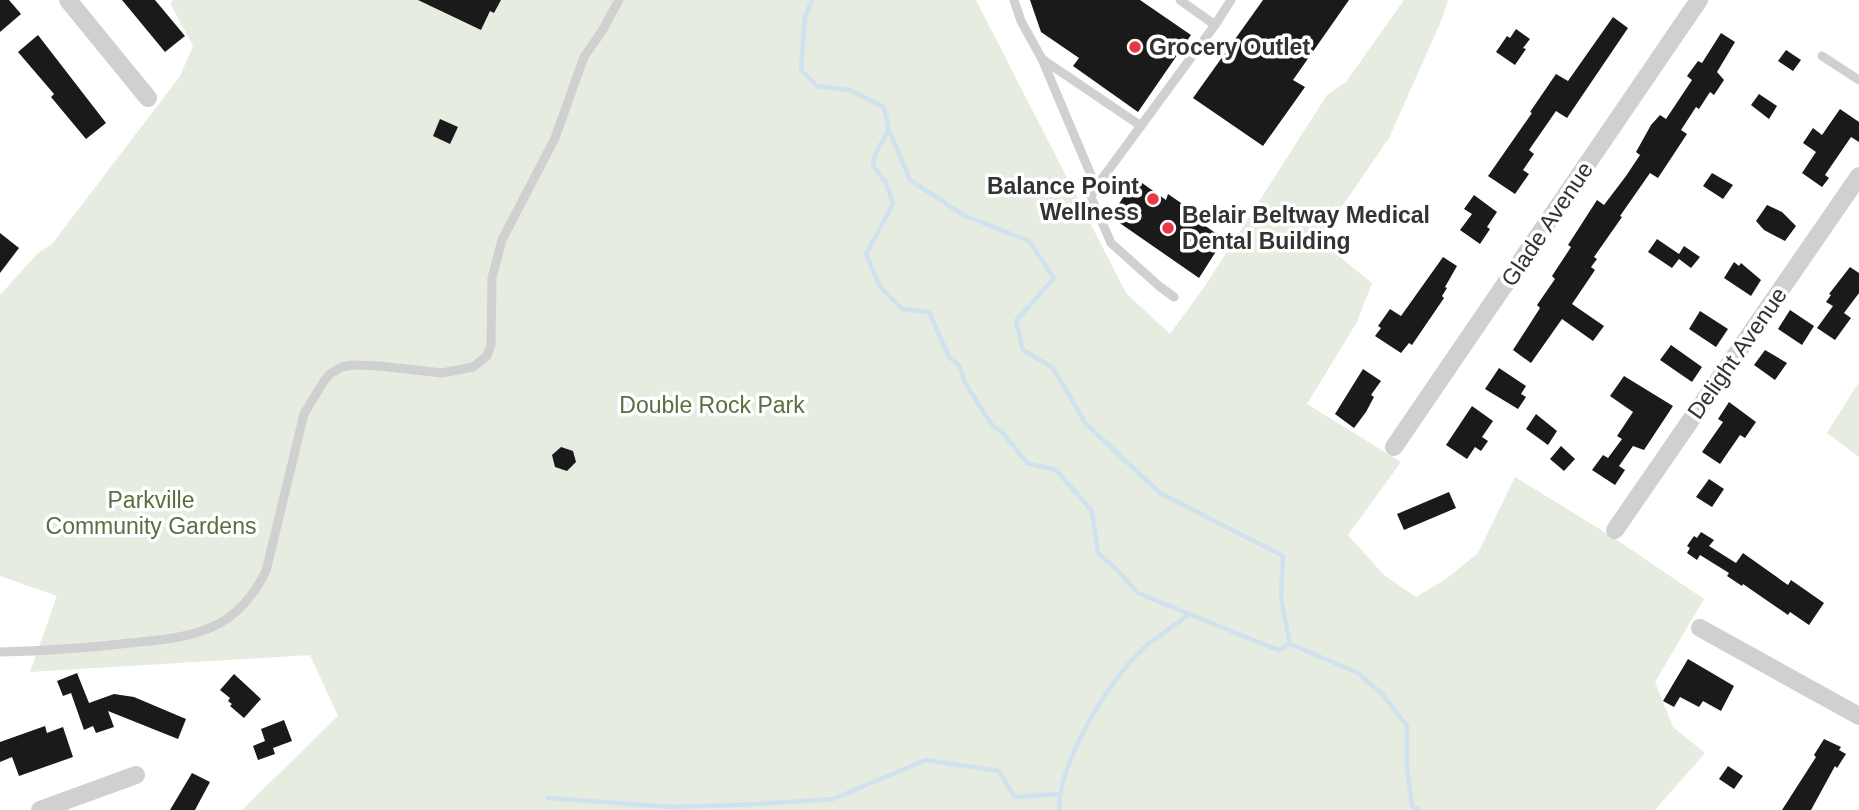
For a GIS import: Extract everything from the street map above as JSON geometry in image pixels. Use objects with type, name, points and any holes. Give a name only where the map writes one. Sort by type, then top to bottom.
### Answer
[{"type":"street","points":[[68,0],[149,99]]},
{"type":"street","name":"Glade Avenue","points":[[1394,447],[1699,0]]},
{"type":"street","name":"Delight Avenue","points":[[1615,530],[1859,176]]},
{"type":"street","points":[[1700,628],[1859,716]]},
{"type":"street","points":[[40,810],[136,775]]},
{"type":"lane","points":[[0,652],[78,649],[160,640],[201,632],[218,624],[247,601],[266,571],[304,414],[331,373],[353,365],[442,373],[473,367],[487,356],[491,345],[492,278],[502,240],[555,138],[584,57],[619,0]]},
{"type":"lane","points":[[1014,0],[1096,187]]},
{"type":"lane","points":[[1180,0],[1215,25]]},
{"type":"lane","points":[[1174,297],[1111,243],[1091,197],[1231,0]]},
{"type":"lane","points":[[1822,56],[1859,80]]},
{"type":"lane","points":[[1042,59],[1141,126]]},
{"type":"green space","name":"Double Rock Park","points":[[174,0],[976,0],[1126,293],[1170,334],[1205,286],[1327,95],[1346,82],[1404,0],[1448,0],[1389,138],[1319,240],[1372,283],[1357,322],[1307,404],[1401,462],[1348,535],[1384,575],[1416,597],[1446,579],[1478,553],[1515,477],[1611,536],[1704,599],[1655,682],[1673,727],[1705,753],[1655,810],[242,810],[338,716],[310,655],[30,672],[57,596],[0,576],[0,295],[38,253],[52,244],[180,76],[193,46],[170,3]]},
{"type":"green space","points":[[1859,382],[1859,457],[1827,433]]},
{"type":"building","points":[[0,0],[9,0],[21,14],[0,32]]},
{"type":"building","points":[[122,0],[155,0],[185,36],[165,52]]},
{"type":"building","points":[[418,0],[501,0],[494,13],[490,11],[481,30]]},
{"type":"building","name":"Grocery Outlet","points":[[1030,0],[1140,0],[1191,35],[1138,112],[1073,66],[1079,58],[1041,32]]},
{"type":"building","points":[[1263,0],[1349,0],[1293,80],[1305,87],[1263,146],[1193,98]]},
{"type":"building","points":[[1613,17],[1628,28],[1567,118],[1556,111],[1529,150],[1534,154],[1523,170],[1529,174],[1515,194],[1488,176],[1556,74],[1568,81]]},
{"type":"building","points":[[1516,29],[1530,39],[1515,65],[1496,52],[1507,36],[1510,38]]},
{"type":"building","points":[[1721,33],[1735,42],[1717,72],[1724,80],[1714,95],[1710,92],[1699,109],[1696,107],[1681,130],[1687,134],[1658,178],[1650,173],[1620,216],[1622,217],[1594,257],[1597,259],[1591,267],[1595,270],[1572,304],[1604,326],[1593,341],[1562,319],[1531,363],[1513,350],[1540,308],[1537,305],[1555,279],[1552,276],[1571,247],[1568,245],[1597,200],[1604,205],[1626,176],[1640,155],[1636,152],[1651,125],[1660,115],[1666,119],[1692,80],[1687,76],[1698,61],[1702,63]]},
{"type":"building","points":[[38,35],[106,123],[86,139],[51,97],[54,94],[18,52]]},
{"type":"building","points":[[1786,50],[1801,60],[1793,71],[1778,61]]},
{"type":"building","points":[[1759,94],[1777,106],[1769,119],[1751,105]]},
{"type":"building","points":[[1840,109],[1859,122],[1859,142],[1851,137],[1825,175],[1829,178],[1822,187],[1802,173],[1816,152],[1803,143],[1813,128],[1822,135]]},
{"type":"building","points":[[440,119],[458,127],[450,144],[433,136]]},
{"type":"building","points":[[1712,173],[1733,185],[1723,199],[1703,186]]},
{"type":"building","name":"Belair Beltway Medical Dental Building","points":[[1135,178],[1166,200],[1168,194],[1197,214],[1194,218],[1224,239],[1199,278],[1111,217]]},
{"type":"building","points":[[1474,195],[1497,212],[1480,244],[1460,230],[1472,214],[1464,209]]},
{"type":"building","points":[[1767,205],[1782,212],[1796,226],[1785,241],[1764,230],[1756,221]]},
{"type":"building","points":[[0,233],[19,248],[0,273]]},
{"type":"building","points":[[1657,239],[1679,254],[1684,246],[1700,257],[1691,268],[1679,259],[1672,268],[1648,252]]},
{"type":"building","points":[[1443,257],[1457,266],[1445,287],[1447,288],[1442,296],[1444,298],[1412,345],[1409,343],[1401,353],[1375,336],[1381,328],[1378,326],[1390,309],[1401,316]]},
{"type":"building","points":[[1734,262],[1739,266],[1741,263],[1761,280],[1751,296],[1724,278]]},
{"type":"building","points":[[1850,267],[1859,273],[1859,293],[1844,313],[1851,318],[1835,340],[1817,328],[1833,306],[1826,302],[1831,295],[1829,294]]},
{"type":"building","points":[[1790,310],[1814,326],[1802,345],[1778,329]]},
{"type":"building","points":[[1700,311],[1728,329],[1716,347],[1689,329]]},
{"type":"building","points":[[1671,345],[1702,367],[1692,382],[1660,360]]},
{"type":"building","points":[[1765,350],[1787,363],[1775,380],[1754,365]]},
{"type":"building","points":[[1499,368],[1526,386],[1521,394],[1526,397],[1518,409],[1485,389]]},
{"type":"building","points":[[1363,369],[1381,381],[1371,395],[1374,397],[1366,412],[1354,428],[1335,414]]},
{"type":"building","points":[[1624,376],[1673,406],[1644,450],[1633,446],[1619,466],[1625,470],[1615,485],[1592,470],[1603,455],[1608,458],[1622,439],[1617,436],[1633,412],[1610,396]]},
{"type":"building","points":[[1729,402],[1756,422],[1745,438],[1740,435],[1720,464],[1702,452],[1723,422],[1718,419]]},
{"type":"building","points":[[1472,406],[1493,421],[1482,437],[1488,441],[1481,451],[1475,447],[1467,459],[1446,445]]},
{"type":"building","points":[[1536,414],[1557,431],[1548,445],[1526,429]]},
{"type":"building","points":[[1561,446],[1575,459],[1564,471],[1550,459]]},
{"type":"building","points":[[561,447],[573,451],[576,462],[567,471],[555,467],[552,455]]},
{"type":"building","points":[[1709,479],[1724,489],[1712,507],[1696,497]]},
{"type":"building","points":[[1449,492],[1456,508],[1404,530],[1397,514]]},
{"type":"building","points":[[1701,532],[1714,540],[1709,546],[1736,563],[1743,553],[1788,585],[1791,580],[1824,603],[1809,625],[1790,612],[1788,615],[1743,584],[1742,586],[1727,576],[1729,573],[1700,555],[1697,560],[1687,553],[1690,548],[1687,546],[1694,536],[1697,538]]},
{"type":"building","points":[[1688,659],[1734,686],[1721,711],[1703,701],[1699,707],[1680,697],[1674,707],[1663,701]]},
{"type":"building","points":[[77,673],[89,703],[114,694],[134,697],[186,719],[178,739],[108,711],[114,727],[96,733],[93,726],[84,730],[71,693],[63,696],[57,681]]},
{"type":"building","points":[[234,674],[261,699],[244,718],[230,706],[230,698],[220,690]]},
{"type":"building","points":[[284,720],[292,741],[273,748],[275,754],[258,760],[253,746],[265,741],[261,729]]},
{"type":"building","points":[[45,726],[47,733],[63,727],[73,757],[19,776],[12,757],[0,762],[0,742]]},
{"type":"building","points":[[1824,739],[1841,747],[1839,750],[1846,754],[1837,768],[1835,766],[1811,810],[1782,810],[1816,757],[1814,755]]},
{"type":"building","points":[[1728,766],[1743,776],[1734,789],[1719,779]]},
{"type":"building","points":[[192,773],[210,782],[195,810],[170,810]]},
{"type":"waterway","points":[[812,0],[805,17],[801,70],[817,86],[850,90],[884,107],[889,130],[910,180],[965,216],[1029,241],[1054,278],[1016,321],[1023,350],[1053,368],[1085,423],[1160,493],[1283,556],[1281,598],[1290,644]]},
{"type":"waterway","points":[[889,130],[875,154],[873,166],[886,182],[893,204],[866,254],[880,287],[902,309],[929,312],[949,357],[959,365],[965,383],[992,425],[1001,431],[1027,463],[1056,470],[1092,511],[1098,553],[1138,593],[1189,614]]},
{"type":"waterway","points":[[1059,810],[1066,772],[1074,752],[1107,693],[1136,655],[1189,614],[1278,650],[1290,644]]},
{"type":"waterway","points":[[1290,644],[1358,673],[1384,696],[1407,726],[1407,767],[1412,806],[1420,810]]},
{"type":"waterway","points":[[548,798],[672,807],[833,799],[926,760],[999,771],[1015,797],[1059,794]]},
{"type":"place","name":"Grocery Outlet","points":[[1135,47]]},
{"type":"place","name":"Balance Point Wellness","points":[[1153,199]]},
{"type":"place","name":"Belair Beltway Medical Dental Building","points":[[1168,228]]},
{"type":"park label","name":"Parkville Community Gardens","points":[[151,513]]}]
